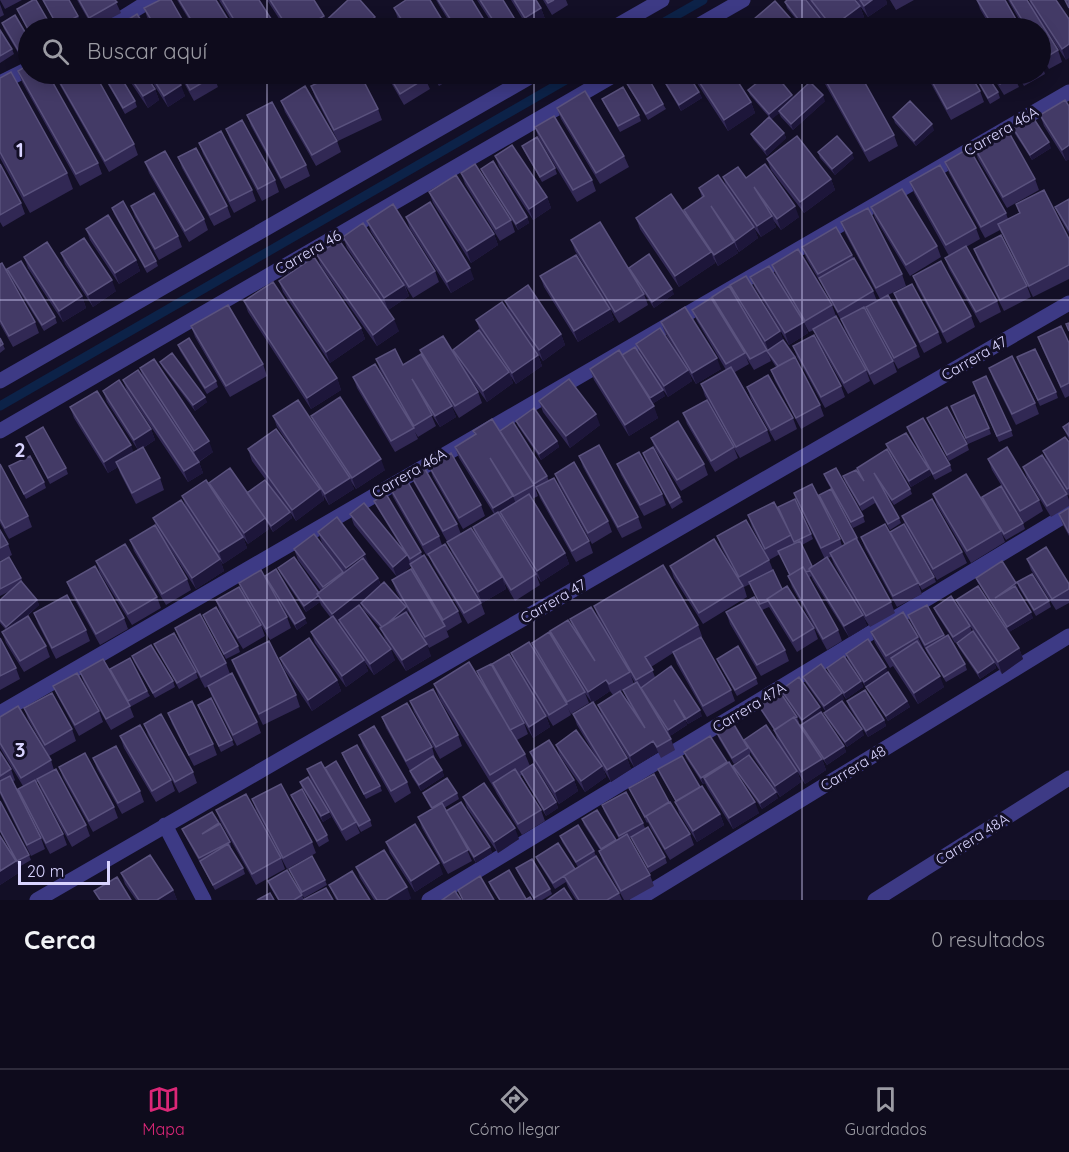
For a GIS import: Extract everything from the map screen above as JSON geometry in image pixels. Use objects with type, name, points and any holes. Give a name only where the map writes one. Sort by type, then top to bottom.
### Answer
[{"type":"street","points":[[122,18],[151,0]]},
{"type":"street","points":[[631,18],[663,0]]},
{"type":"street","points":[[712,18],[743,0]]},
{"type":"street","points":[[0,82],[18,74]]},
{"type":"street","points":[[0,381],[518,84]]},
{"type":"street","name":"Carrera 46","points":[[0,430],[599,84]]},
{"type":"street","name":"Carrera 46A","points":[[0,713],[1069,92]]},
{"type":"street","name":"Carrera 47","points":[[37,900],[1069,303]]},
{"type":"street","name":"Carrera 47A","points":[[429,900],[1069,513]]},
{"type":"street","name":"Carrera 48","points":[[637,900],[1069,636]]},
{"type":"street","name":"Carrera 48A","points":[[875,900],[1069,778]]},
{"type":"street","points":[[165,825],[204,900]]},
{"type":"building","points":[[36,0],[46,18],[22,18],[17,9]]},
{"type":"building","points":[[43,0],[69,0],[78,16],[74,18],[53,18]]},
{"type":"building","points":[[79,0],[115,0],[117,2],[89,18]]},
{"type":"building","points":[[160,0],[171,0],[181,18],[150,18],[144,8]]},
{"type":"building","points":[[179,0],[216,0],[227,18],[190,18]]},
{"type":"building","points":[[222,0],[259,0],[271,18],[233,18]]},
{"type":"building","points":[[270,0],[314,0],[324,16],[321,18],[282,18]]},
{"type":"building","points":[[348,0],[360,0],[375,17],[374,18],[329,18]]},
{"type":"building","points":[[406,0],[430,0],[441,18],[400,18],[394,8]]},
{"type":"building","points":[[438,0],[472,0],[483,18],[450,18]]},
{"type":"building","points":[[480,0],[503,0],[514,18],[492,18]]},
{"type":"building","points":[[514,0],[536,0],[541,8],[525,18]]},
{"type":"building","points":[[787,0],[806,0],[820,18],[797,18],[785,2]]},
{"type":"building","points":[[811,0],[855,0],[860,6],[844,18],[825,18]]},
{"type":"building","points":[[860,0],[872,0],[864,6]]},
{"type":"building","points":[[977,0],[1005,0],[1015,18],[988,18]]},
{"type":"building","points":[[1010,0],[1027,0],[1038,18],[1021,18]]},
{"type":"building","points":[[1030,0],[1056,0],[1069,19],[1069,44],[1062,49],[1051,32],[1051,18],[1042,18]]},
{"type":"building","points":[[775,1],[790,18],[755,18]]},
{"type":"building","points":[[15,15],[18,20],[18,50],[2,23]]},
{"type":"building","points":[[0,30],[12,49],[0,56]]},
{"type":"building","points":[[1051,39],[1058,50],[1051,54]]},
{"type":"building","points":[[11,72],[67,173],[24,196],[0,152],[0,78]]},
{"type":"building","points":[[25,84],[54,84],[98,163],[76,174]]},
{"type":"building","points":[[61,84],[101,84],[134,144],[105,161]]},
{"type":"building","points":[[109,84],[125,84],[135,101],[123,108]]},
{"type":"building","points":[[135,84],[152,84],[155,89],[143,96]]},
{"type":"building","points":[[156,84],[180,84],[181,85],[164,96]]},
{"type":"building","points":[[187,84],[200,84],[190,90]]},
{"type":"building","points":[[315,84],[365,84],[378,109],[334,130],[311,86]]},
{"type":"building","points":[[394,84],[416,84],[400,94]]},
{"type":"building","points":[[627,84],[652,84],[663,104],[646,114]]},
{"type":"building","points":[[666,84],[694,84],[699,92],[679,105]]},
{"type":"building","points":[[701,84],[739,84],[751,102],[724,120]]},
{"type":"building","points":[[756,84],[783,84],[792,95],[769,114],[748,90]]},
{"type":"building","points":[[808,84],[812,84],[823,95],[791,124],[779,111]]},
{"type":"building","points":[[828,84],[866,84],[894,135],[865,151]]},
{"type":"building","points":[[933,84],[976,84],[980,91],[947,109]]},
{"type":"building","points":[[980,84],[993,84],[998,92],[988,98]]},
{"type":"building","points":[[305,86],[337,141],[312,155],[281,101]]},
{"type":"building","points":[[623,87],[639,115],[618,126],[602,99]]},
{"type":"building","points":[[585,91],[624,156],[596,173],[557,108]]},
{"type":"building","points":[[1065,100],[1069,106],[1069,145],[1062,150],[1040,115]]},
{"type":"building","points":[[910,101],[932,124],[914,141],[893,117]]},
{"type":"building","points":[[272,102],[306,165],[281,178],[247,115]]},
{"type":"building","points":[[554,116],[592,180],[573,190],[535,127]]},
{"type":"building","points":[[1032,116],[1049,142],[1030,155],[1013,128]]},
{"type":"building","points":[[769,117],[784,133],[765,150],[751,134]]},
{"type":"building","points":[[242,120],[275,180],[258,189],[226,129]]},
{"type":"building","points":[[1007,129],[1035,179],[1003,197],[974,147]]},
{"type":"building","points":[[221,131],[252,190],[230,201],[199,143]]},
{"type":"building","points":[[797,136],[831,179],[800,202],[767,159]]},
{"type":"building","points":[[837,136],[852,153],[832,169],[818,152]]},
{"type":"building","points":[[537,137],[555,168],[540,177],[522,146]]},
{"type":"building","points":[[512,145],[547,197],[529,209],[495,156]]},
{"type":"building","points":[[196,148],[227,206],[210,215],[178,157]]},
{"type":"building","points":[[969,148],[1006,213],[981,227],[945,162]]},
{"type":"building","points":[[165,151],[204,219],[185,231],[145,162]]},
{"type":"building","points":[[493,161],[527,217],[516,224],[481,169]]},
{"type":"building","points":[[0,164],[21,203],[0,215]]},
{"type":"building","points":[[475,164],[511,220],[496,229],[461,173]]},
{"type":"building","points":[[765,164],[795,206],[777,219],[754,187],[772,216],[757,226],[723,177],[738,167],[746,178]]},
{"type":"building","points":[[940,165],[976,228],[946,245],[910,182]]},
{"type":"building","points":[[456,175],[494,234],[467,251],[429,192]]},
{"type":"building","points":[[718,175],[754,227],[735,241],[711,206],[734,242],[714,255],[684,210],[704,196],[699,188]]},
{"type":"building","points":[[902,189],[937,246],[906,265],[871,207]]},
{"type":"building","points":[[1044,190],[1069,239],[1069,265],[1029,286],[998,224],[1020,213],[1016,204]]},
{"type":"building","points":[[154,193],[178,236],[155,249],[131,206]]},
{"type":"building","points":[[671,194],[711,252],[675,276],[636,218]]},
{"type":"building","points":[[1069,199],[1069,230],[1055,207]]},
{"type":"building","points":[[123,201],[156,261],[145,267],[112,208]]},
{"type":"building","points":[[430,202],[470,268],[447,282],[406,217]]},
{"type":"building","points":[[393,204],[435,271],[409,287],[367,221]]},
{"type":"building","points":[[868,208],[902,274],[876,288],[841,222]]},
{"type":"building","points":[[108,215],[136,260],[115,273],[86,229]]},
{"type":"building","points":[[600,222],[644,294],[615,312],[571,240]]},
{"type":"building","points":[[363,223],[404,285],[384,298],[343,237]]},
{"type":"building","points":[[836,227],[852,255],[818,274],[802,247]]},
{"type":"building","points":[[1001,235],[1027,286],[1000,300],[974,249]]},
{"type":"building","points":[[84,238],[112,280],[88,295],[61,253]]},
{"type":"building","points":[[339,240],[394,319],[373,335],[317,255]]},
{"type":"building","points":[[47,242],[82,296],[59,311],[24,257]]},
{"type":"building","points":[[966,246],[997,301],[976,312],[945,258]]},
{"type":"building","points":[[798,249],[832,305],[805,321],[772,265]]},
{"type":"building","points":[[649,254],[672,289],[652,302],[629,268]]},
{"type":"building","points":[[576,255],[610,309],[574,331],[540,276]]},
{"type":"building","points":[[314,257],[361,328],[326,352],[279,281]]},
{"type":"building","points":[[854,258],[873,291],[838,312],[819,278]]},
{"type":"building","points":[[21,261],[55,317],[42,325],[7,269]]},
{"type":"building","points":[[941,261],[971,316],[943,332],[913,276]]},
{"type":"building","points":[[2,263],[35,322],[9,336],[0,320],[0,264]]},
{"type":"building","points":[[769,266],[804,322],[785,333],[750,277]]},
{"type":"building","points":[[746,276],[780,331],[765,341],[730,285]]},
{"type":"building","points":[[273,282],[337,378],[307,398],[244,301]]},
{"type":"building","points":[[912,284],[938,332],[920,342],[894,293]]},
{"type":"building","points":[[528,285],[561,334],[539,350],[505,301]]},
{"type":"building","points":[[729,286],[767,350],[750,359],[712,297]]},
{"type":"building","points":[[888,295],[916,346],[894,358],[866,307]]},
{"type":"building","points":[[711,298],[745,353],[726,364],[692,310]]},
{"type":"building","points":[[502,302],[538,355],[512,373],[476,320]]},
{"type":"building","points":[[228,305],[263,364],[226,386],[191,326]]},
{"type":"building","points":[[685,307],[717,358],[692,373],[661,322]]},
{"type":"building","points":[[864,307],[893,361],[870,374],[841,319]]},
{"type":"building","points":[[836,316],[866,370],[844,383],[813,329]]},
{"type":"building","points":[[1061,326],[1069,343],[1069,383],[1061,387],[1038,337]]},
{"type":"building","points":[[660,328],[688,370],[664,386],[636,344]]},
{"type":"building","points":[[479,330],[509,372],[483,391],[453,350]]},
{"type":"building","points":[[814,335],[841,386],[821,397],[793,346]]},
{"type":"building","points":[[443,336],[478,392],[455,406],[420,350]]},
{"type":"building","points":[[189,338],[216,381],[205,388],[178,345]]},
{"type":"building","points":[[783,340],[795,357],[778,366],[767,351]]},
{"type":"building","points":[[635,347],[663,390],[650,398],[622,355]]},
{"type":"building","points":[[395,349],[403,365],[421,354],[452,406],[435,416],[412,379],[432,415],[414,426],[376,359]]},
{"type":"building","points":[[1035,349],[1056,392],[1038,400],[1017,357]]},
{"type":"building","points":[[619,350],[654,406],[625,425],[590,369]]},
{"type":"building","points":[[172,353],[205,397],[193,405],[160,362]]},
{"type":"building","points":[[1012,356],[1035,403],[1012,414],[989,368]]},
{"type":"building","points":[[795,357],[820,405],[796,418],[771,370]]},
{"type":"building","points":[[154,359],[209,441],[194,451],[140,368]]},
{"type":"building","points":[[375,364],[414,428],[391,441],[353,377]]},
{"type":"building","points":[[731,367],[767,430],[736,447],[701,384]]},
{"type":"building","points":[[138,370],[199,462],[184,471],[123,380]]},
{"type":"building","points":[[768,375],[793,418],[771,430],[747,387]]},
{"type":"building","points":[[986,376],[1011,430],[997,436],[973,382]]},
{"type":"building","points":[[569,379],[596,414],[566,436],[539,401]]},
{"type":"building","points":[[119,380],[151,429],[134,440],[103,391]]},
{"type":"building","points":[[97,391],[131,445],[104,462],[70,407]]},
{"type":"building","points":[[974,395],[989,428],[966,438],[951,406]]},
{"type":"building","points":[[340,397],[381,459],[352,478],[311,416]]},
{"type":"building","points":[[298,400],[350,478],[325,494],[273,416]]},
{"type":"building","points":[[707,400],[734,447],[711,461],[683,413]]},
{"type":"building","points":[[947,407],[967,444],[947,455],[927,418]]},
{"type":"building","points":[[534,408],[557,441],[539,454],[516,421]]},
{"type":"building","points":[[923,418],[950,465],[933,474],[907,427]]},
{"type":"building","points":[[492,419],[534,485],[514,496],[490,458],[513,496],[493,508],[455,447],[476,434],[473,431]]},
{"type":"building","points":[[678,421],[704,464],[677,480],[651,438]]},
{"type":"building","points":[[513,422],[547,476],[534,484],[500,431]]},
{"type":"building","points":[[1069,423],[1069,436],[1063,427]]},
{"type":"building","points":[[43,427],[66,468],[48,478],[26,437]]},
{"type":"building","points":[[276,429],[320,489],[292,510],[248,449]]},
{"type":"building","points":[[906,433],[929,469],[909,481],[886,444]]},
{"type":"building","points":[[1065,437],[1069,442],[1069,488],[1067,489],[1043,451]]},
{"type":"building","points":[[599,445],[638,517],[618,527],[579,456]]},
{"type":"building","points":[[143,447],[160,478],[132,493],[116,462]]},
{"type":"building","points":[[653,447],[680,497],[670,503],[643,453]]},
{"type":"building","points":[[1007,447],[1039,500],[1020,511],[988,459]]},
{"type":"building","points":[[887,449],[910,489],[892,500],[874,473],[899,518],[888,524],[873,497],[860,505],[843,476],[856,470],[864,481],[857,468]]},
{"type":"building","points":[[639,452],[662,494],[640,505],[617,464]]},
{"type":"building","points":[[451,453],[481,505],[459,518],[429,466]]},
{"type":"building","points":[[1042,455],[1067,494],[1047,506],[1023,467]]},
{"type":"building","points":[[30,456],[44,482],[24,494],[9,466]]},
{"type":"building","points":[[574,462],[608,521],[588,533],[555,474]]},
{"type":"building","points":[[0,464],[28,516],[5,528],[0,519]]},
{"type":"building","points":[[422,464],[457,524],[443,531],[409,472]]},
{"type":"building","points":[[230,468],[265,518],[244,533],[209,483]]},
{"type":"building","points":[[836,468],[863,516],[851,522],[824,474]]},
{"type":"building","points":[[966,474],[1001,531],[967,551],[933,494]]},
{"type":"building","points":[[405,477],[439,536],[423,545],[389,486]]},
{"type":"building","points":[[554,478],[589,541],[572,551],[536,487]]},
{"type":"building","points":[[206,480],[243,537],[219,552],[182,496]]},
{"type":"building","points":[[265,480],[290,512],[271,526],[247,493]]},
{"type":"building","points":[[812,484],[840,539],[821,548],[794,493]]},
{"type":"building","points":[[1001,486],[1023,523],[1004,534],[982,497]]},
{"type":"building","points":[[831,489],[857,538],[845,544],[819,495]]},
{"type":"building","points":[[386,494],[421,552],[410,559],[374,501]]},
{"type":"building","points":[[529,494],[565,553],[537,571],[500,512]]},
{"type":"building","points":[[795,499],[811,534],[794,542],[778,507]]},
{"type":"building","points":[[932,499],[962,552],[933,569],[902,516]]},
{"type":"building","points":[[181,500],[220,559],[192,578],[153,518]]},
{"type":"building","points":[[774,502],[791,535],[765,549],[748,515]]},
{"type":"building","points":[[364,503],[407,555],[393,567],[350,514]]},
{"type":"building","points":[[1069,508],[1069,533],[1059,514]]},
{"type":"building","points":[[498,512],[536,574],[511,590],[473,527]]},
{"type":"building","points":[[337,517],[365,554],[346,568],[318,532]]},
{"type":"building","points":[[746,520],[769,560],[739,577],[717,536]]},
{"type":"building","points":[[885,524],[918,583],[893,596],[861,537]]},
{"type":"building","points":[[904,524],[934,577],[920,585],[890,532]]},
{"type":"building","points":[[155,525],[187,579],[162,594],[130,540]]},
{"type":"building","points":[[471,528],[502,577],[478,592],[447,542]]},
{"type":"building","points":[[0,530],[8,544],[0,548]]},
{"type":"building","points":[[314,534],[343,572],[323,587],[294,549]]},
{"type":"building","points":[[856,538],[891,602],[866,616],[830,553]]},
{"type":"building","points":[[714,539],[743,586],[699,613],[670,566]]},
{"type":"building","points":[[800,541],[812,566],[810,571],[806,572],[803,567],[790,575],[778,551]]},
{"type":"building","points":[[125,544],[157,597],[128,614],[96,561]]},
{"type":"building","points":[[445,544],[481,603],[464,613],[428,554]]},
{"type":"building","points":[[1046,547],[1069,584],[1069,589],[1052,599],[1027,559]]},
{"type":"building","points":[[424,555],[458,611],[443,620],[410,564]]},
{"type":"building","points":[[9,557],[21,578],[0,589],[0,562]]},
{"type":"building","points":[[294,557],[319,593],[304,606],[278,568]]},
{"type":"building","points":[[827,557],[863,615],[844,626],[809,569]]},
{"type":"building","points":[[363,558],[378,578],[332,614],[317,594]]},
{"type":"building","points":[[1002,561],[1016,583],[995,598],[1015,586],[1031,612],[1007,627],[976,578]]},
{"type":"building","points":[[663,565],[698,625],[645,657],[653,670],[636,680],[594,606]]},
{"type":"building","points":[[95,566],[124,618],[96,634],[67,582]]},
{"type":"building","points":[[803,567],[838,630],[823,639],[788,576]]},
{"type":"building","points":[[276,569],[305,618],[295,624],[265,576]]},
{"type":"building","points":[[411,569],[445,626],[425,637],[392,580]]},
{"type":"building","points":[[261,570],[287,617],[266,629],[239,583]]},
{"type":"building","points":[[773,570],[782,589],[767,599],[768,601],[760,604],[749,582]]},
{"type":"building","points":[[1032,574],[1049,601],[1034,610],[1017,582]]},
{"type":"building","points":[[21,581],[37,600],[6,627],[0,620],[0,600]]},
{"type":"building","points":[[384,582],[406,607],[382,627],[361,603]]},
{"type":"building","points":[[787,586],[814,628],[793,641],[767,599]]},
{"type":"building","points":[[978,586],[1019,648],[998,662],[956,600]]},
{"type":"building","points":[[239,587],[261,625],[238,638],[216,600]]},
{"type":"building","points":[[67,595],[86,630],[52,648],[34,613]]},
{"type":"building","points":[[951,596],[970,626],[953,637],[934,608]]},
{"type":"building","points":[[754,597],[785,650],[757,665],[726,612]]},
{"type":"building","points":[[359,605],[391,649],[370,664],[339,620]]},
{"type":"building","points":[[927,605],[944,635],[925,645],[908,615]]},
{"type":"building","points":[[216,607],[238,646],[224,654],[203,615]]},
{"type":"building","points":[[591,607],[630,672],[609,684],[606,680],[588,692],[550,631],[568,620],[595,661],[570,619]]},
{"type":"building","points":[[406,612],[427,644],[402,660],[380,628]]},
{"type":"building","points":[[903,612],[918,637],[886,656],[871,632]]},
{"type":"building","points":[[200,614],[226,663],[201,677],[175,628]]},
{"type":"building","points":[[28,616],[46,646],[20,661],[2,632]]},
{"type":"building","points":[[333,616],[364,660],[342,676],[311,632]]},
{"type":"building","points":[[973,631],[994,662],[978,673],[957,643]]},
{"type":"building","points":[[549,632],[585,692],[567,702],[532,643]]},
{"type":"building","points":[[174,633],[196,672],[177,683],[154,644]]},
{"type":"building","points":[[948,635],[965,664],[944,677],[926,648]]},
{"type":"building","points":[[701,637],[731,690],[703,706],[673,652]]},
{"type":"building","points":[[0,638],[16,668],[0,676]]},
{"type":"building","points":[[309,638],[337,680],[308,700],[280,658]]},
{"type":"building","points":[[868,639],[886,667],[864,682],[846,654]]},
{"type":"building","points":[[269,641],[296,695],[259,714],[232,660]]},
{"type":"building","points":[[917,641],[940,676],[914,693],[891,658]]},
{"type":"building","points":[[529,642],[567,704],[549,715],[511,653]]},
{"type":"building","points":[[151,645],[173,681],[153,693],[132,656]]},
{"type":"building","points":[[738,646],[756,678],[735,690],[717,659]]},
{"type":"building","points":[[509,654],[546,716],[529,727],[492,664]]},
{"type":"building","points":[[844,656],[861,681],[844,693],[827,668]]},
{"type":"building","points":[[130,658],[147,691],[128,701],[110,669]]},
{"type":"building","points":[[103,659],[130,706],[106,719],[80,672]]},
{"type":"building","points":[[469,662],[525,754],[490,775],[434,684]]},
{"type":"building","points":[[491,664],[524,723],[510,730],[477,671]]},
{"type":"building","points":[[821,664],[842,693],[824,706],[803,677]]},
{"type":"building","points":[[671,666],[700,710],[686,719],[674,700],[685,719],[668,730],[641,688]]},
{"type":"building","points":[[888,672],[907,701],[886,716],[866,687]]},
{"type":"building","points":[[77,673],[99,711],[75,725],[53,686]]},
{"type":"building","points":[[232,673],[257,722],[233,735],[208,686]]},
{"type":"building","points":[[799,677],[820,707],[802,720],[781,690]]},
{"type":"building","points":[[637,682],[671,739],[657,747],[653,741],[630,756],[598,705],[620,691],[645,728],[623,690]]},
{"type":"building","points":[[433,689],[458,735],[436,747],[410,701]]},
{"type":"building","points":[[778,689],[797,717],[775,730],[757,703]]},
{"type":"building","points":[[865,690],[884,720],[866,731],[847,701]]},
{"type":"building","points":[[52,693],[72,729],[45,745],[24,708]]},
{"type":"building","points":[[211,698],[232,740],[219,746],[198,705]]},
{"type":"building","points":[[192,701],[213,744],[189,755],[168,713]]},
{"type":"building","points":[[842,701],[862,729],[845,742],[824,713]]},
{"type":"building","points":[[593,702],[627,758],[607,770],[573,714]]},
{"type":"building","points":[[407,703],[432,747],[406,761],[382,717]]},
{"type":"building","points":[[18,706],[51,760],[21,778],[0,743],[0,717]]},
{"type":"building","points":[[821,712],[844,746],[824,759],[801,725]]},
{"type":"building","points":[[161,714],[193,772],[175,782],[144,724]]},
{"type":"building","points":[[794,717],[822,759],[801,772],[774,730]]},
{"type":"building","points":[[733,723],[748,748],[732,758],[717,733]]},
{"type":"building","points":[[140,725],[171,780],[152,791],[120,736]]},
{"type":"building","points":[[766,725],[797,771],[775,786],[744,740]]},
{"type":"building","points":[[374,726],[407,782],[391,791],[359,735]]},
{"type":"building","points":[[576,730],[602,766],[581,781],[556,745]]},
{"type":"building","points":[[710,736],[727,762],[701,778],[684,752]]},
{"type":"building","points":[[549,740],[574,780],[555,792],[530,752]]},
{"type":"building","points":[[357,745],[380,786],[364,794],[342,753]]},
{"type":"building","points":[[116,746],[140,791],[118,803],[93,758]]},
{"type":"building","points":[[0,752],[11,769],[0,776]]},
{"type":"building","points":[[85,753],[114,807],[89,821],[59,767]]},
{"type":"building","points":[[749,755],[776,792],[760,803],[733,766]]},
{"type":"building","points":[[433,756],[442,770],[419,785],[410,771]]},
{"type":"building","points":[[682,756],[700,787],[676,801],[658,769]]},
{"type":"building","points":[[336,761],[370,820],[359,826],[325,768]]},
{"type":"building","points":[[321,762],[356,822],[342,830],[307,769]]},
{"type":"building","points":[[729,762],[755,802],[729,818],[704,778]]},
{"type":"building","points":[[533,764],[556,802],[544,810],[521,772]]},
{"type":"building","points":[[56,769],[86,825],[68,835],[37,779]]},
{"type":"building","points":[[515,769],[541,810],[518,824],[493,783]]},
{"type":"building","points":[[654,774],[669,802],[645,817],[629,788]]},
{"type":"building","points":[[10,776],[41,838],[27,845],[0,791],[0,781]]},
{"type":"building","points":[[308,777],[329,812],[321,816],[300,782]]},
{"type":"building","points":[[447,778],[457,793],[432,808],[423,793]]},
{"type":"building","points":[[35,780],[63,834],[46,843],[18,789]]},
{"type":"building","points":[[484,783],[515,828],[494,842],[463,797]]},
{"type":"building","points":[[281,784],[312,842],[283,858],[252,799]]},
{"type":"building","points":[[702,786],[720,814],[693,831],[675,802]]},
{"type":"building","points":[[302,789],[327,835],[317,841],[291,795]]},
{"type":"building","points":[[626,792],[643,823],[619,836],[602,805]]},
{"type":"building","points":[[246,794],[281,858],[252,874],[216,810]]},
{"type":"building","points":[[0,801],[29,855],[17,861],[0,830]]},
{"type":"building","points":[[461,802],[490,847],[474,857],[446,811]]},
{"type":"building","points":[[670,802],[690,834],[665,849],[646,816]]},
{"type":"building","points":[[442,803],[468,850],[444,863],[418,817]]},
{"type":"building","points":[[597,810],[616,840],[601,849],[582,819]]},
{"type":"building","points":[[212,812],[219,823],[202,834],[220,824],[230,842],[199,858],[182,829]]},
{"type":"building","points":[[415,824],[439,863],[411,881],[386,842]]},
{"type":"building","points":[[578,825],[594,851],[576,862],[560,836]]},
{"type":"building","points":[[648,827],[665,857],[648,867],[631,837]]},
{"type":"building","points":[[627,834],[650,875],[621,891],[599,851]]},
{"type":"building","points":[[0,836],[16,861],[0,871]]},
{"type":"building","points":[[558,843],[575,869],[553,883],[536,857]]},
{"type":"building","points":[[228,844],[243,868],[213,885],[200,861]]},
{"type":"building","points":[[384,850],[407,887],[386,900],[377,900],[356,867]]},
{"type":"building","points":[[150,855],[173,890],[157,900],[139,900],[121,873]]},
{"type":"building","points":[[312,856],[325,880],[302,892],[289,869]]},
{"type":"building","points":[[596,856],[619,893],[607,900],[579,900],[564,876]]},
{"type":"building","points":[[532,859],[550,889],[534,898],[516,868]]},
{"type":"building","points":[[287,870],[302,895],[294,900],[279,900],[268,881]]},
{"type":"building","points":[[509,870],[526,899],[500,900],[489,882]]},
{"type":"building","points":[[352,871],[370,900],[338,900],[329,885]]},
{"type":"building","points":[[480,876],[494,900],[463,900],[458,890]]},
{"type":"building","points":[[117,877],[131,900],[100,900],[94,891]]},
{"type":"building","points":[[326,888],[333,900],[303,900]]},
{"type":"building","points":[[564,888],[572,900],[547,900]]},
{"type":"building","points":[[455,891],[461,900],[442,900]]},
{"type":"building","points":[[270,893],[274,900],[257,900]]},
{"type":"waterway","points":[[672,18],[703,0]]},
{"type":"waterway","points":[[0,406],[559,84]]}]
